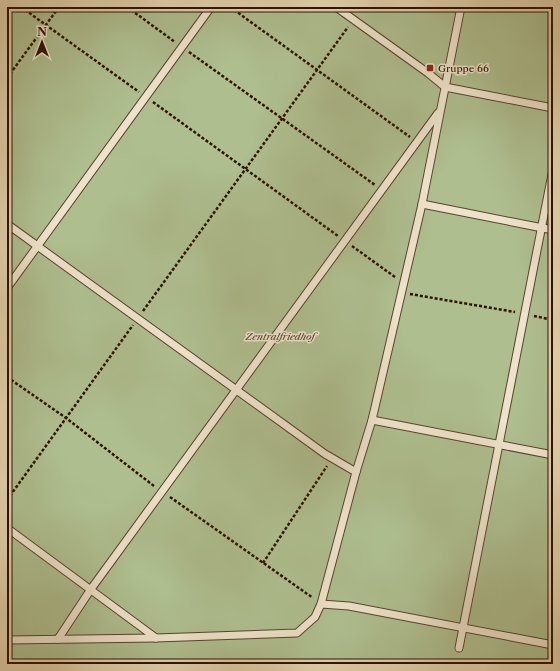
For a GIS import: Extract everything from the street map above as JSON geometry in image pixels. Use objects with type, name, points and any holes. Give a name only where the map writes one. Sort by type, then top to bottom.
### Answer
[{"type":"lane","points":[[7,288],[211,7]]},
{"type":"lane","points":[[336,7],[428,73],[445,87],[553,108]]},
{"type":"lane","points":[[7,640],[156,638],[297,633],[315,617],[321,604],[356,472],[372,420],[422,204],[461,7]]},
{"type":"lane","points":[[58,639],[91,589],[440,111]]},
{"type":"lane","points":[[459,648],[553,169]]},
{"type":"lane","points":[[422,204],[553,230]]},
{"type":"lane","points":[[7,224],[236,390],[332,458],[356,472]]},
{"type":"lane","points":[[372,420],[553,455]]},
{"type":"lane","points":[[7,528],[156,638]]},
{"type":"lane","points":[[321,604],[349,606],[553,645]]},
{"type":"path","points":[[21,7],[404,283]]},
{"type":"path","points":[[7,78],[59,7]]},
{"type":"path","points":[[127,7],[382,190]]},
{"type":"path","points":[[230,7],[417,142]]},
{"type":"path","points":[[7,500],[353,20]]},
{"type":"path","points":[[402,292],[553,320]]},
{"type":"path","points":[[263,563],[332,458]]},
{"type":"green space","name":"Zentralfriedhof","points":[[7,7],[553,7],[553,664],[7,664]]},
{"type":"place","name":"Gruppe 66","points":[[430,68]]}]
